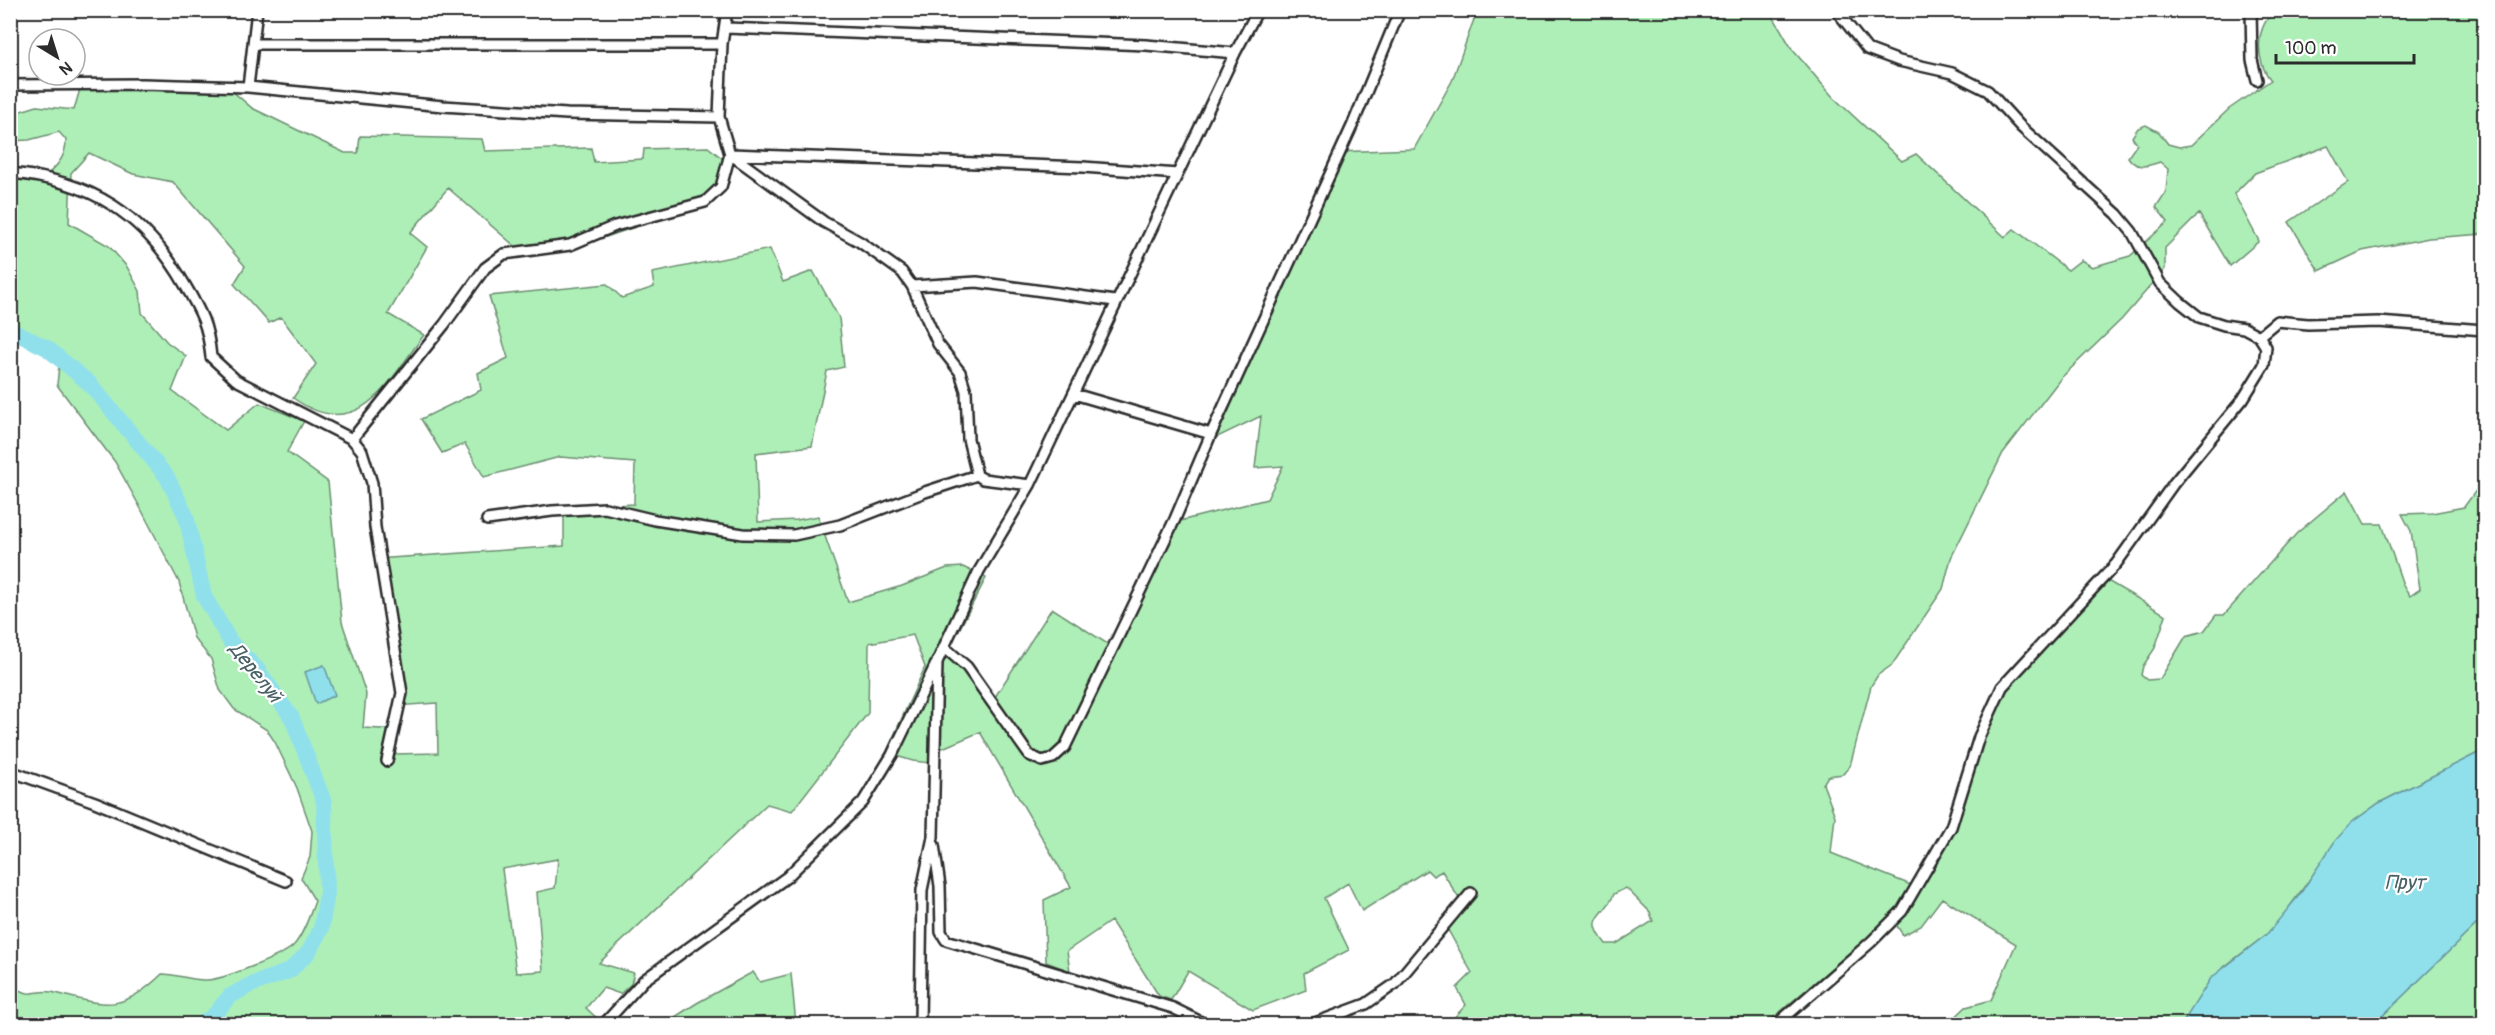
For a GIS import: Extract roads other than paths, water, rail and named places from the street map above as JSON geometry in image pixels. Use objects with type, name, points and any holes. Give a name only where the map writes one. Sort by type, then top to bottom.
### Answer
[{"type":"street","points":[[248,87],[257,10]]},
{"type":"street","points":[[352,439],[444,325],[485,268],[504,254],[570,245],[615,226],[705,202],[722,187],[730,154],[719,117],[723,44],[728,10]]},
{"type":"street","points":[[604,1024],[645,980],[788,877],[864,802],[892,755],[979,571],[1030,485],[1115,301],[1258,10]]},
{"type":"street","points":[[944,647],[967,667],[1029,755],[1042,761],[1053,758],[1065,747],[1133,609],[1353,124],[1400,10]]},
{"type":"street","points":[[1777,1024],[1902,911],[1951,827],[1979,737],[2002,687],[2116,564],[2174,483],[2243,399],[2264,365],[2265,347],[2259,336],[2244,328],[2224,325],[2199,317],[2180,302],[2160,283],[2132,232],[2116,214],[2021,127],[1988,91],[1952,73],[1899,61],[1867,49],[1836,10]]},
{"type":"street","points":[[2251,10],[2252,60],[2257,80]]},
{"type":"street","points":[[726,28],[1146,45],[1235,53]]},
{"type":"street","points":[[254,44],[723,44]]},
{"type":"street","points":[[10,85],[143,84],[248,87],[443,106],[567,114],[719,117]]},
{"type":"street","points":[[730,154],[1083,167],[1178,174]]},
{"type":"street","points":[[730,154],[824,222],[891,263],[912,286],[938,344],[960,372],[966,391],[968,438],[973,468],[977,475],[983,479],[1030,485]]},
{"type":"street","points":[[10,174],[35,176],[86,190],[137,220],[170,259],[197,305],[208,327],[212,357],[236,380],[352,439],[362,451],[372,483],[375,527],[402,693],[387,761]]},
{"type":"street","points":[[912,286],[977,282],[1115,301]]},
{"type":"street","points":[[2259,336],[2277,321],[2308,324],[2378,322],[2484,330]]},
{"type":"street","points":[[1074,394],[1211,434]]},
{"type":"street","points":[[487,520],[552,511],[605,508],[655,520],[743,534],[794,535],[840,525],[925,492],[977,475]]},
{"type":"street","points":[[937,662],[933,837],[940,886],[941,932],[946,940],[1173,1008],[1205,1024]]},
{"type":"street","points":[[10,771],[95,802],[286,881]]},
{"type":"street","points":[[920,1024],[922,890],[933,837]]},
{"type":"street","points":[[1312,1024],[1366,1004],[1395,984],[1472,893]]},
{"type":"water","points":[[324,665],[335,695],[316,704],[305,672]]},
{"type":"water","name":"Прут","points":[[2484,750],[2484,917],[2374,1024],[2182,1024],[2211,978],[2267,934],[2300,894],[2335,841],[2351,823],[2379,803]]},
{"type":"waterway","name":"Дерелуй","points":[[10,330],[47,348],[90,384],[167,477],[186,516],[204,596],[231,643],[258,670],[292,718],[324,802],[327,893],[321,929],[308,953],[289,971],[248,986],[229,997],[214,1015],[202,1024]]}]
